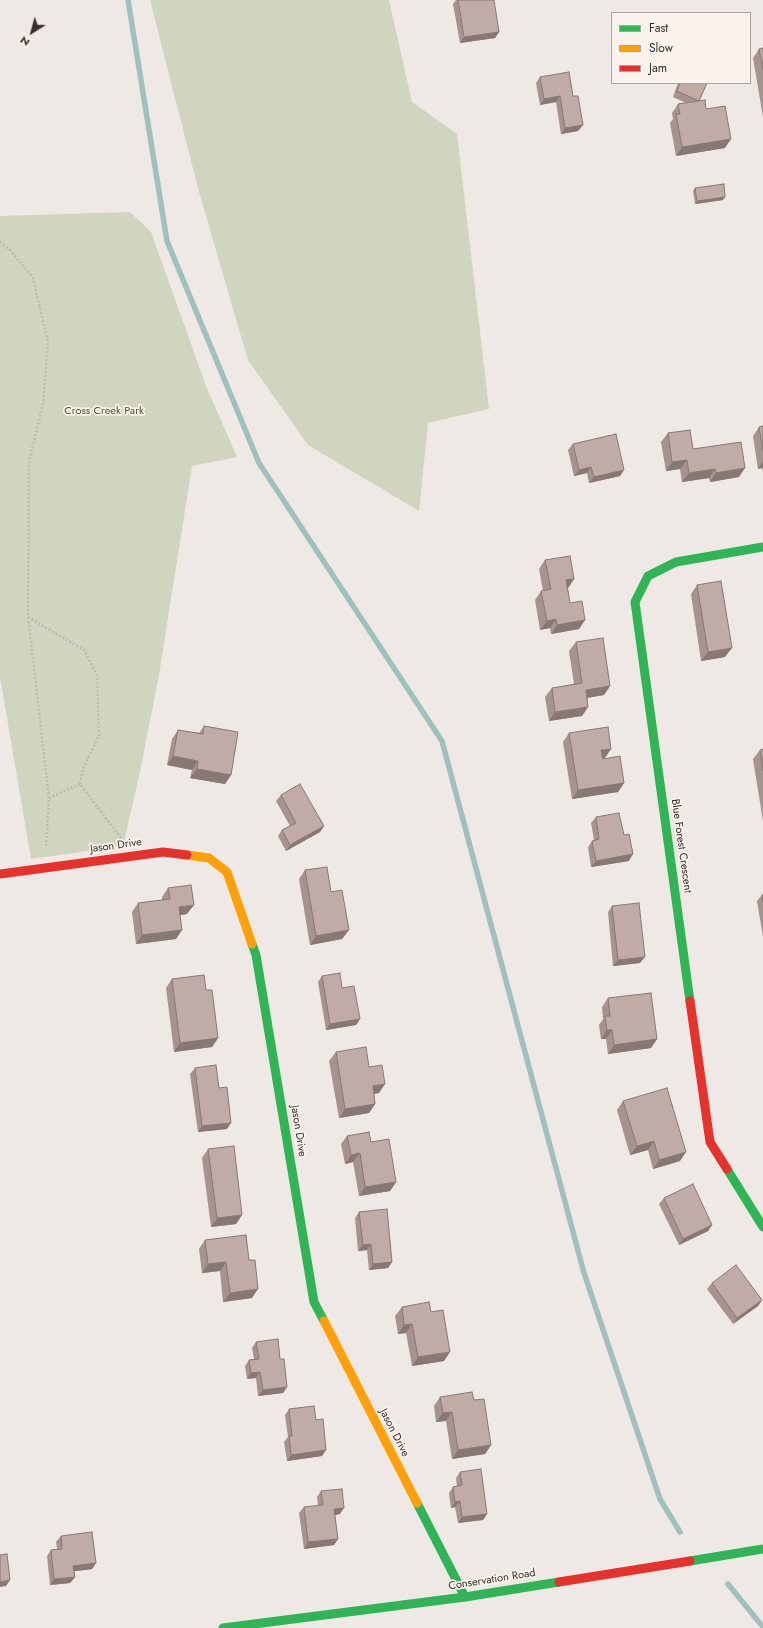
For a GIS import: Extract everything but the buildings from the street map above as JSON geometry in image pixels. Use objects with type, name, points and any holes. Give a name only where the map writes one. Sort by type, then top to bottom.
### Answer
[{"type":"street","name":"Blue Forest Crescent","points":[[763,547],[676,562],[648,576],[635,602],[710,1142],[763,1227]]},
{"type":"street","name":"Jason Drive","points":[[0,874],[163,852],[209,858],[227,872],[256,955],[314,1302],[465,1597]]},
{"type":"street","name":"Conservation Road","points":[[223,1628],[465,1597],[763,1549]]},
{"type":"path","points":[[0,242],[10,250],[32,278],[48,342],[43,404],[29,461],[28,617],[49,798],[44,868]]},
{"type":"path","points":[[28,617],[84,650],[97,675],[99,735],[83,769],[80,784],[135,855]]},
{"type":"path","points":[[49,798],[80,784]]},
{"type":"green space","points":[[150,0],[389,0],[412,102],[457,134],[489,409],[428,423],[419,511],[308,445],[248,360],[199,192]]},
{"type":"green space","name":"Cross Creek Park","points":[[130,212],[151,232],[206,386],[237,457],[192,466],[159,675],[140,772],[123,846],[31,859],[0,677],[0,216]]},
{"type":"waterway","points":[[128,0],[167,241],[259,463],[442,741],[584,1273],[660,1499],[680,1532]]},
{"type":"waterway","points":[[728,1584],[763,1627]]},
{"type":"traffic: fast","points":[[690,1001],[635,602],[648,576],[676,562],[763,547]]},
{"type":"traffic: fast","points":[[252,944],[256,955],[314,1302],[324,1321]]},
{"type":"traffic: fast","points":[[727,1169],[763,1227]]},
{"type":"traffic: fast","points":[[417,1503],[465,1597]]},
{"type":"traffic: fast","points":[[690,1561],[763,1549]]},
{"type":"traffic: fast","points":[[223,1628],[465,1597],[559,1582]]},
{"type":"traffic: slow","points":[[187,855],[209,858],[227,872],[252,944]]},
{"type":"traffic: slow","points":[[324,1321],[417,1503]]},
{"type":"traffic: jam","points":[[0,874],[163,852],[187,855]]},
{"type":"traffic: jam","points":[[690,1001],[710,1142],[727,1169]]},
{"type":"traffic: jam","points":[[559,1582],[690,1561]]}]
